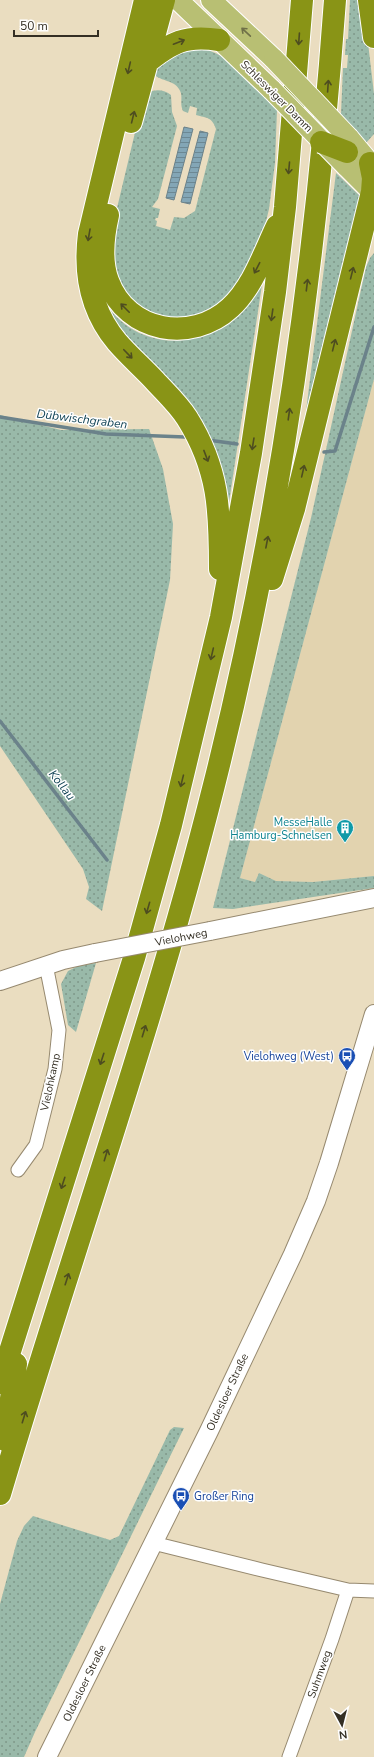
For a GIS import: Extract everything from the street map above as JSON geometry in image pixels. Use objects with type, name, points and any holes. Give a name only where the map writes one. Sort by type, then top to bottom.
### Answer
[{"type":"highway","points":[[131,0],[138,30]]},
{"type":"highway","points":[[145,0],[89,234],[87,268],[94,302],[107,328],[117,342],[179,407],[195,433],[205,454],[216,486],[219,511],[221,616]]},
{"type":"highway","points":[[164,0],[146,63],[109,210],[103,242],[106,277],[111,289],[130,313],[147,323],[163,328],[190,328],[216,318],[231,307],[252,279],[285,207]]},
{"type":"highway","points":[[0,1383],[136,951],[171,825],[221,616],[252,445],[275,292],[285,207],[302,0]]},
{"type":"highway","points":[[0,1494],[101,1172],[177,922],[214,784],[249,635],[277,488],[298,357],[328,94],[335,0]]},
{"type":"highway","points":[[369,0],[374,37]]},
{"type":"highway","points":[[146,63],[160,52],[176,43],[191,38],[219,40]]},
{"type":"highway","points":[[249,635],[270,587],[294,509],[357,252],[373,193],[373,178],[360,155],[322,142]]},
{"type":"highway","points":[[357,252],[374,238]]},
{"type":"highway","points":[[0,1471],[26,1298]]},
{"type":"highway","points":[[0,1429],[59,1304]]},
{"type":"main road","name":"Schleswiger Damm","points":[[178,0],[272,90],[322,142]]},
{"type":"main road","name":"Schleswiger Damm","points":[[211,0],[274,59],[360,155]]},
{"type":"main road","name":"Vielohweg","points":[[0,981],[46,965],[95,953],[371,900]]},
{"type":"main road","name":"Oldesloer Straße","points":[[47,1757],[209,1431],[293,1254],[316,1201],[329,1163],[374,1014]]},
{"type":"street","name":"Vielohkamp","points":[[18,1170],[36,1145],[55,1069],[60,1030],[46,965]]},
{"type":"street","points":[[153,1542],[348,1590],[374,1591]]},
{"type":"street","name":"Suhmweg","points":[[289,1757],[332,1639],[348,1590]]},
{"type":"shaded area","points":[[374,379],[374,876],[313,882],[276,881],[259,873],[255,882],[240,878]]},
{"type":"green space","points":[[350,0],[363,0],[374,94],[374,134],[366,143],[341,114],[343,68],[347,68],[348,55],[345,55],[346,39],[348,39]]},
{"type":"green space","points":[[177,49],[208,50],[226,59],[277,110],[275,163],[269,209],[261,242],[234,293],[207,313],[176,320],[142,310],[121,288],[113,265],[112,229],[143,99],[145,95],[156,90],[164,91],[171,95],[172,112],[177,126],[158,199],[152,207],[160,209],[158,218],[155,220],[157,221],[156,226],[170,230],[174,217],[184,218],[195,211],[216,129],[211,120],[196,115],[197,108],[190,106],[188,113],[183,111],[179,89],[152,72]]},
{"type":"green space","points":[[336,173],[362,198],[306,411]]},
{"type":"green space","points":[[374,253],[374,379],[240,878],[255,882],[259,873],[276,881],[313,882],[374,876],[374,888],[233,909],[213,908],[311,518],[366,267]]},
{"type":"green space","points":[[265,265],[226,522],[221,485],[127,344],[103,300],[121,321],[143,334],[168,340],[195,338],[212,333],[222,325]]},
{"type":"green space","points":[[0,415],[61,430],[149,429],[163,469],[173,524],[170,580],[102,911],[86,899],[89,887],[83,869],[0,746]]},
{"type":"green space","points":[[96,963],[76,1032],[68,1025],[61,984],[68,971],[78,966]]},
{"type":"green space","points":[[174,1427],[184,1428],[24,1757],[0,1757],[0,1604],[17,1541],[24,1526],[33,1516],[110,1540],[119,1536],[170,1430]]},
{"type":"water","points":[[184,127],[193,129],[174,200],[166,198]]},
{"type":"water","points":[[200,131],[208,133],[190,204],[181,202]]},
{"type":"waterway","name":"Dübwischgraben","points":[[324,452],[335,451],[374,327]]},
{"type":"waterway","name":"Dübwischgraben","points":[[0,417],[106,434],[185,437]]},
{"type":"waterway","name":"Dübwischgraben","points":[[208,440],[237,444]]},
{"type":"waterway","name":"Kollau","points":[[0,721],[107,860]]},
{"type":"place","name":"MesseHalle Hamburg-Schnelsen","points":[[345,843]]},
{"type":"place","name":"Vielohweg (West)","points":[[347,1071]]},
{"type":"place","name":"Großer Ring","points":[[181,1511]]}]
